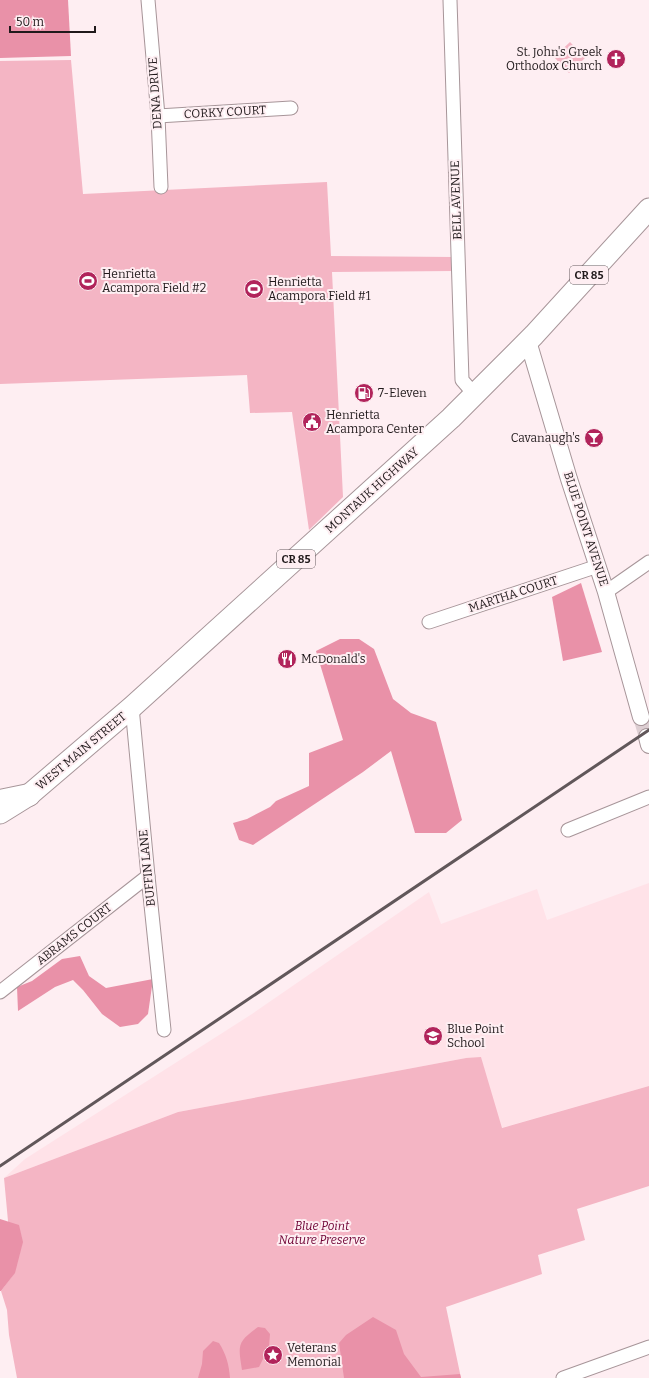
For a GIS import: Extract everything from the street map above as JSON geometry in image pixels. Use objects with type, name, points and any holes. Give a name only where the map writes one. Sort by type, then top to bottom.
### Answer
[{"type":"highway","points":[[0,802],[29,795]]},
{"type":"main road","name":"MONTAUK HIGHWAY","points":[[132,707],[475,395],[528,341],[649,208]]},
{"type":"main road","name":"WEST MAIN STREET","points":[[29,795],[132,707]]},
{"type":"main road","name":"CR 85","points":[[0,813],[29,795]]},
{"type":"street","name":"DENA DRIVE","points":[[148,0],[158,116],[161,187]]},
{"type":"street","name":"BELL AVENUE","points":[[450,0],[462,380],[475,395]]},
{"type":"street","name":"CORKY COURT","points":[[158,116],[292,108]]},
{"type":"street","name":"BLUE POINT AVENUE","points":[[528,341],[606,592],[641,717]]},
{"type":"street","points":[[606,592],[649,562]]},
{"type":"street","name":"MARTHA COURT","points":[[429,622],[598,566]]},
{"type":"street","name":"BUFFIN LANE","points":[[132,707],[164,1030]]},
{"type":"street","points":[[568,830],[649,797]]},
{"type":"street","name":"ABRAMS COURT","points":[[0,992],[148,876]]},
{"type":"street","points":[[564,1378],[649,1347]]},
{"type":"shaded area","points":[[0,0],[68,0],[71,56],[0,58]]},
{"type":"shaded area","points":[[581,583],[602,652],[563,661],[552,597]]},
{"type":"shaded area","points":[[340,639],[359,639],[374,649],[393,699],[411,713],[436,722],[462,820],[446,833],[415,833],[391,751],[363,772],[253,845],[239,840],[233,823],[247,819],[270,807],[276,801],[309,786],[309,753],[343,740],[316,651]]},
{"type":"shaded area","name":"Blue Point School","points":[[649,883],[649,1086],[501,1128],[481,1058],[466,1058],[178,1112],[4,1178],[25,1159],[252,1014],[429,892],[441,924],[537,889],[547,920]]},
{"type":"shaded area","points":[[80,956],[89,976],[106,988],[153,979],[148,1014],[138,1024],[120,1027],[102,1014],[73,980],[55,987],[18,1011],[17,987],[32,981],[62,959]]},
{"type":"shaded area","points":[[0,1219],[19,1225],[23,1242],[15,1273],[1,1291],[0,1291]]},
{"type":"shaded area","points":[[373,1317],[396,1330],[404,1354],[421,1377],[460,1374],[461,1378],[344,1378],[339,1343],[346,1335]]},
{"type":"shaded area","points":[[258,1327],[265,1328],[270,1334],[269,1347],[259,1367],[242,1370],[240,1355],[241,1345],[246,1337]]},
{"type":"shaded area","points":[[213,1341],[219,1343],[224,1351],[230,1378],[198,1378],[202,1364],[203,1351]]},
{"type":"green space","points":[[570,42],[585,58],[569,73],[554,57]]},
{"type":"green space","points":[[71,60],[83,194],[327,182],[331,256],[454,257],[454,271],[332,272],[343,497],[309,530],[292,412],[250,413],[247,375],[0,384],[0,61]]},
{"type":"green space","name":"Blue Point Nature Preserve","points":[[481,1057],[502,1128],[649,1086],[649,1186],[577,1209],[585,1240],[538,1255],[542,1274],[446,1307],[461,1378],[17,1378],[9,1335],[7,1310],[1,1291],[13,1275],[4,1178],[178,1112],[466,1058]]},
{"type":"tunnel","points":[[641,717],[647,737]]},
{"type":"railway","points":[[0,1166],[649,730]]},
{"type":"place","name":"St. John's Greek Orthodox Church","points":[[616,59]]},
{"type":"place","name":"Henrietta Acampora Field #2","points":[[88,281]]},
{"type":"place","name":"Henrietta Acampora Field #1","points":[[254,289]]},
{"type":"place","name":"7-Eleven","points":[[364,393]]},
{"type":"place","name":"Henrietta Acampora Center","points":[[312,422]]},
{"type":"place","name":"Cavanaugh's","points":[[594,438]]},
{"type":"place","name":"McDonald's","points":[[287,659]]},
{"type":"place","name":"Blue Point School","points":[[433,1036]]},
{"type":"place","name":"Veterans Memorial","points":[[273,1355]]}]
